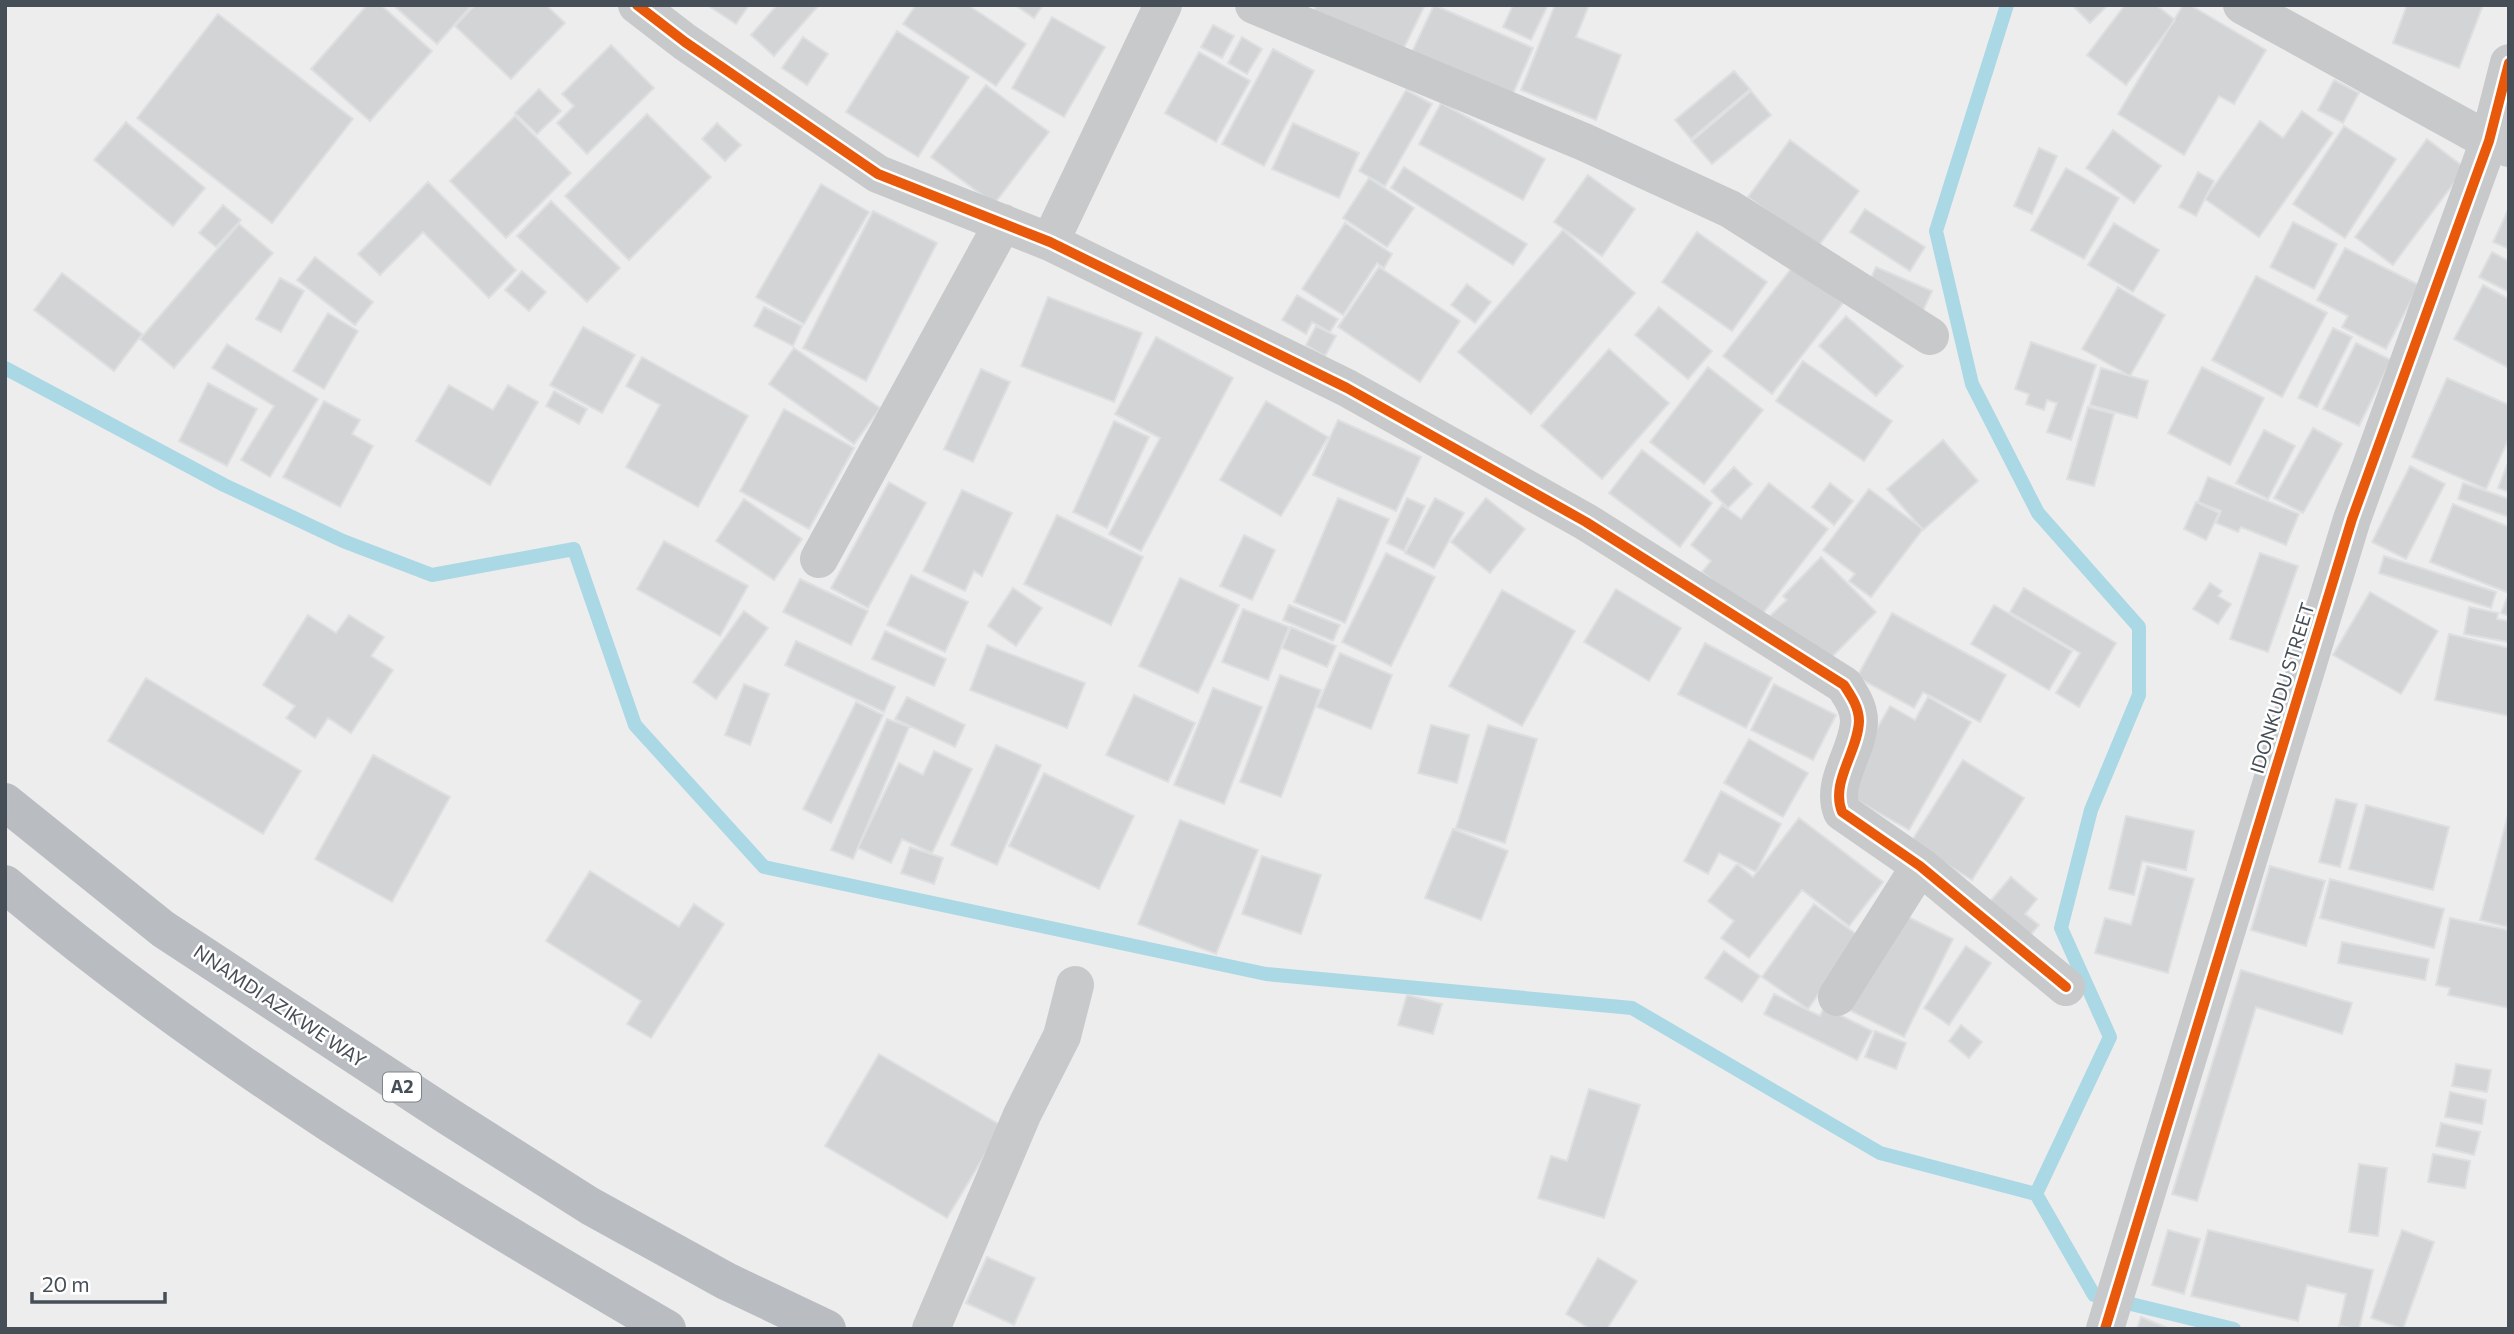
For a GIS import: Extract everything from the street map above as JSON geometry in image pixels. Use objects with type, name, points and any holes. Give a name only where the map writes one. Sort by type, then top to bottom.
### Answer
[{"type":"highway","name":"NNAMDI AZIKWE WAY","points":[[5,802],[163,929],[425,1102],[590,1206],[726,1280],[827,1329]]},
{"type":"highway","points":[[5,884],[59,930],[292,1099],[457,1207],[667,1329]]},
{"type":"street","points":[[637,5],[685,42],[877,174],[1050,242],[1359,394],[1586,522],[1844,685],[1857,707],[1859,722],[1837,798],[1839,805],[1856,823],[1920,866],[2066,987]]},
{"type":"street","points":[[1050,242],[1163,5]]},
{"type":"street","points":[[1254,5],[1584,142],[1730,209],[1930,336]]},
{"type":"street","points":[[2242,5],[2499,145]]},
{"type":"street","name":"IDONKUDU STREET","points":[[2106,1322],[2352,519],[2499,145],[2509,63]]},
{"type":"street","points":[[819,559],[1003,223]]},
{"type":"street","points":[[1837,997],[1920,866]]},
{"type":"street","points":[[931,1329],[1022,1115],[1062,1036],[1075,985]]},
{"type":"building","points":[[367,5],[381,5],[432,51],[370,121],[311,69]]},
{"type":"building","points":[[393,5],[472,5],[437,44]]},
{"type":"building","points":[[475,5],[546,5],[565,23],[511,79],[455,26]]},
{"type":"building","points":[[707,5],[749,5],[736,24]]},
{"type":"building","points":[[777,5],[819,5],[774,56],[751,35]]},
{"type":"building","points":[[916,5],[968,5],[1026,44],[996,86],[903,24]]},
{"type":"building","points":[[1015,5],[1043,5],[1034,18]]},
{"type":"building","points":[[1316,5],[1425,5],[1401,54],[1314,11]]},
{"type":"building","points":[[1434,5],[1533,48],[1511,98],[1411,54]]},
{"type":"building","points":[[1513,5],[1548,5],[1531,40],[1503,27]]},
{"type":"building","points":[[1555,5],[1589,5],[1576,37],[1621,55],[1596,120],[1521,90]]},
{"type":"building","points":[[2072,5],[2108,5],[2090,23]]},
{"type":"building","points":[[2125,5],[2156,5],[2175,20],[2126,85],[2087,55]]},
{"type":"building","points":[[2183,5],[2190,5],[2266,50],[2234,104],[2219,96],[2184,155],[2118,114]]},
{"type":"building","points":[[2407,5],[2483,5],[2459,68],[2393,43]]},
{"type":"building","points":[[218,14],[353,119],[272,223],[137,118]]},
{"type":"building","points":[[1052,17],[1105,47],[1064,117],[1012,88]]},
{"type":"building","points":[[1213,25],[1234,36],[1222,58],[1201,47]]},
{"type":"building","points":[[897,31],[969,77],[918,157],[846,112]]},
{"type":"building","points":[[803,37],[828,54],[807,85],[782,68]]},
{"type":"building","points":[[1242,37],[1262,49],[1247,74],[1228,63]]},
{"type":"building","points":[[611,45],[654,88],[587,154],[557,123],[574,106],[562,94]]},
{"type":"building","points":[[1273,49],[1314,71],[1264,166],[1222,144]]},
{"type":"building","points":[[1199,52],[1250,81],[1216,142],[1165,113]]},
{"type":"building","points":[[1734,71],[1750,89],[1691,139],[1675,120]]},
{"type":"building","points":[[2334,80],[2359,93],[2343,123],[2318,110]]},
{"type":"building","points":[[986,85],[1049,132],[994,204],[931,157]]},
{"type":"building","points":[[539,89],[561,111],[537,134],[515,113]]},
{"type":"building","points":[[1406,90],[1432,104],[1385,186],[1359,171]]},
{"type":"building","points":[[1751,91],[1771,115],[1712,164],[1692,141]]},
{"type":"building","points":[[1441,103],[1545,159],[1523,200],[1419,144]]},
{"type":"building","points":[[2302,111],[2333,133],[2259,237],[2205,199],[2260,121],[2283,138]]},
{"type":"building","points":[[647,114],[711,177],[629,260],[565,196]]},
{"type":"building","points":[[515,116],[571,173],[506,238],[450,181]]},
{"type":"building","points":[[126,122],[205,188],[173,226],[94,160]]},
{"type":"building","points":[[717,123],[741,145],[725,161],[702,139]]},
{"type":"building","points":[[1293,123],[1359,153],[1339,198],[1272,169]]},
{"type":"building","points":[[2344,126],[2396,159],[2345,238],[2293,204]]},
{"type":"building","points":[[2113,130],[2161,166],[2134,203],[2086,168]]},
{"type":"building","points":[[2427,139],[2465,168],[2393,265],[2355,237]]},
{"type":"building","points":[[1790,140],[1859,191],[1817,248],[1748,197]]},
{"type":"building","points":[[2039,148],[2057,156],[2032,214],[2014,206]]},
{"type":"building","points":[[1404,167],[1527,244],[1513,265],[1391,188]]},
{"type":"building","points":[[2066,168],[2119,198],[2084,259],[2031,230]]},
{"type":"building","points":[[2198,172],[2214,181],[2196,216],[2179,207]]},
{"type":"building","points":[[1588,175],[1635,209],[1602,256],[1554,222]]},
{"type":"building","points":[[1369,178],[1414,208],[1387,247],[1343,218]]},
{"type":"building","points":[[428,182],[516,270],[489,298],[423,232],[380,275],[358,254]]},
{"type":"building","points":[[821,184],[869,212],[804,324],[756,297]]},
{"type":"building","points":[[551,201],[620,268],[587,302],[517,236]]},
{"type":"building","points":[[223,205],[241,220],[216,247],[199,233]]},
{"type":"building","points":[[2509,208],[2509,249],[2493,242]]},
{"type":"building","points":[[1865,209],[1925,247],[1910,271],[1850,232]]},
{"type":"building","points":[[873,211],[937,243],[866,381],[803,348]]},
{"type":"building","points":[[2293,222],[2337,244],[2314,289],[2270,267]]},
{"type":"building","points":[[1345,223],[1392,254],[1384,268],[1377,263],[1343,315],[1302,289]]},
{"type":"building","points":[[2114,223],[2159,250],[2133,292],[2088,265]]},
{"type":"building","points":[[239,224],[273,253],[174,368],[140,339]]},
{"type":"building","points":[[1563,230],[1635,293],[1531,414],[1458,352]]},
{"type":"building","points":[[1697,232],[1767,282],[1732,331],[1662,282]]},
{"type":"building","points":[[2345,248],[2419,285],[2386,349],[2342,327],[2348,316],[2317,300]]},
{"type":"building","points":[[2492,252],[2509,261],[2509,292],[2479,277]]},
{"type":"building","points":[[315,257],[373,302],[355,325],[297,280]]},
{"type":"building","points":[[1794,265],[1843,303],[1772,394],[1723,356]]},
{"type":"building","points":[[1379,267],[1460,321],[1420,382],[1338,327]]},
{"type":"building","points":[[1876,267],[1932,291],[1923,311],[1867,287]]},
{"type":"building","points":[[522,271],[546,292],[529,311],[505,290]]},
{"type":"building","points":[[62,273],[142,334],[114,371],[34,310]]},
{"type":"building","points":[[2256,276],[2327,313],[2282,397],[2212,360]]},
{"type":"building","points":[[280,278],[304,291],[281,332],[256,319]]},
{"type":"building","points":[[1467,284],[1491,302],[1475,323],[1451,305]]},
{"type":"building","points":[[2483,285],[2509,299],[2509,368],[2454,339]]},
{"type":"building","points":[[2118,287],[2165,315],[2130,376],[2082,349]]},
{"type":"building","points":[[1297,295],[1338,319],[1330,332],[1312,322],[1306,334],[1282,320]]},
{"type":"building","points":[[1048,297],[1142,333],[1114,402],[1021,366]]},
{"type":"building","points":[[764,307],[802,326],[793,346],[754,326]]},
{"type":"building","points":[[1659,307],[1712,351],[1688,379],[1635,335]]},
{"type":"building","points":[[328,313],[358,331],[324,389],[293,371]]},
{"type":"building","points":[[1846,316],[1903,366],[1876,396],[1819,346]]},
{"type":"building","points":[[1316,326],[1336,336],[1325,356],[1306,345]]},
{"type":"building","points":[[583,327],[635,355],[602,413],[550,385]]},
{"type":"building","points":[[2333,328],[2352,337],[2317,407],[2298,398]]},
{"type":"building","points":[[1156,337],[1233,378],[1141,551],[1109,534],[1160,438],[1115,414]]},
{"type":"building","points":[[2031,342],[2096,365],[2071,440],[2047,432],[2057,403],[2047,400],[2044,410],[2026,404],[2029,394],[2015,389]]},
{"type":"building","points":[[2356,343],[2391,360],[2359,426],[2323,409]]},
{"type":"building","points":[[227,344],[318,399],[270,477],[241,460],[274,406],[212,368]]},
{"type":"building","points":[[794,348],[880,408],[854,444],[769,384]]},
{"type":"building","points":[[1609,349],[1669,403],[1602,479],[1541,426]]},
{"type":"building","points":[[642,357],[748,416],[698,507],[626,467],[660,405],[626,386]]},
{"type":"building","points":[[1803,361],[1892,421],[1864,461],[1776,401]]},
{"type":"building","points":[[1708,367],[1763,410],[1704,484],[1650,442]]},
{"type":"building","points":[[2202,367],[2264,398],[2230,465],[2168,433]]},
{"type":"building","points":[[2101,368],[2148,381],[2137,418],[2090,405]]},
{"type":"building","points":[[981,369],[1010,382],[973,462],[944,449]]},
{"type":"building","points":[[2447,378],[2509,405],[2509,438],[2486,489],[2412,457]]},
{"type":"building","points":[[208,383],[257,409],[227,466],[179,441]]},
{"type":"building","points":[[449,385],[493,410],[508,385],[538,402],[490,485],[416,441]]},
{"type":"building","points":[[554,391],[587,409],[579,424],[546,406]]},
{"type":"building","points":[[324,401],[360,420],[352,434],[373,446],[340,507],[283,477]]},
{"type":"building","points":[[1266,401],[1328,437],[1281,516],[1220,480]]},
{"type":"building","points":[[2088,407],[2114,414],[2094,486],[2067,479]]},
{"type":"building","points":[[784,409],[854,448],[809,529],[740,491]]},
{"type":"building","points":[[1338,420],[1421,457],[1396,511],[1313,475]]},
{"type":"building","points":[[1114,421],[1149,437],[1107,528],[1073,512]]},
{"type":"building","points":[[2313,428],[2342,444],[2303,513],[2274,498]]},
{"type":"building","points":[[2264,430],[2295,446],[2268,499],[2236,483]]},
{"type":"building","points":[[1943,440],[1978,481],[1923,530],[1887,489]]},
{"type":"building","points":[[1642,450],[1712,503],[1680,547],[1609,493]]},
{"type":"building","points":[[2509,460],[2509,492],[2498,488]]},
{"type":"building","points":[[2410,466],[2445,484],[2406,559],[2372,542]]},
{"type":"building","points":[[1734,467],[1752,484],[1728,508],[1711,491]]},
{"type":"building","points":[[2208,477],[2299,514],[2286,545],[2241,527],[2238,532],[2216,523],[2221,511],[2198,502]]},
{"type":"building","points":[[889,482],[926,503],[868,608],[831,588]]},
{"type":"building","points":[[1769,483],[1828,529],[1760,617],[1702,572],[1711,561],[1691,545],[1722,505],[1741,519]]},
{"type":"building","points":[[1830,483],[1853,501],[1834,525],[1812,507]]},
{"type":"building","points":[[2463,483],[2509,499],[2509,517],[2458,499]]},
{"type":"building","points":[[1869,489],[1923,529],[1871,597],[1849,581],[1855,574],[1823,550]]},
{"type":"building","points":[[962,490],[1012,513],[982,576],[974,571],[965,591],[923,571]]},
{"type":"building","points":[[1338,498],[1389,519],[1345,623],[1294,602]]},
{"type":"building","points":[[1407,498],[1425,506],[1404,551],[1387,543]]},
{"type":"building","points":[[1435,498],[1464,513],[1434,568],[1405,553]]},
{"type":"building","points":[[1486,498],[1525,529],[1490,573],[1451,542]]},
{"type":"building","points":[[744,499],[802,539],[774,580],[716,541]]},
{"type":"building","points":[[2196,502],[2219,513],[2206,540],[2184,529]]},
{"type":"building","points":[[2453,504],[2509,527],[2509,593],[2430,562]]},
{"type":"building","points":[[1057,515],[1143,557],[1111,625],[1024,584]]},
{"type":"building","points":[[1244,535],[1275,550],[1252,600],[1220,586]]},
{"type":"building","points":[[664,541],[748,586],[720,636],[637,589]]},
{"type":"building","points":[[1386,553],[1435,577],[1391,666],[1342,642]]},
{"type":"building","points":[[2260,553],[2298,566],[2268,652],[2230,639]]},
{"type":"building","points":[[2384,556],[2496,592],[2491,608],[2379,573]]},
{"type":"building","points":[[1821,557],[1876,612],[1822,667],[1770,616],[1787,600],[1783,596]]},
{"type":"building","points":[[911,575],[968,602],[945,652],[887,625]]},
{"type":"building","points":[[1180,578],[1239,605],[1198,693],[1139,666]]},
{"type":"building","points":[[800,579],[868,611],[851,645],[783,612]]},
{"type":"building","points":[[2210,583],[2222,591],[2218,596],[2231,604],[2218,624],[2193,609]]},
{"type":"building","points":[[1013,588],[1042,608],[1016,646],[988,626]]},
{"type":"building","points":[[2024,588],[2116,643],[2079,707],[2056,693],[2080,653],[2010,612]]},
{"type":"building","points":[[1616,589],[1681,628],[1649,681],[1584,642]]},
{"type":"building","points":[[1502,590],[1575,631],[1522,726],[1449,686]]},
{"type":"building","points":[[2370,592],[2438,631],[2401,694],[2333,655]]},
{"type":"building","points":[[2509,593],[2509,616],[2501,613]]},
{"type":"building","points":[[1289,605],[1340,625],[1333,641],[1283,620]]},
{"type":"building","points":[[1994,605],[2072,651],[2049,690],[1971,644]]},
{"type":"building","points":[[2469,607],[2498,613],[2497,619],[2509,621],[2509,642],[2464,634]]},
{"type":"building","points":[[1243,609],[1289,627],[1268,680],[1222,662]]},
{"type":"building","points":[[744,611],[768,628],[716,699],[693,682]]},
{"type":"building","points":[[1892,613],[2006,675],[1980,722],[1923,692],[1914,708],[1857,677]]},
{"type":"building","points":[[308,615],[336,633],[349,615],[384,637],[371,656],[393,670],[351,733],[328,718],[315,738],[286,718],[295,706],[263,685]]},
{"type":"building","points":[[1291,627],[1336,646],[1327,667],[1282,648]]},
{"type":"building","points":[[885,631],[946,659],[934,686],[872,659]]},
{"type":"building","points":[[2449,634],[2509,648],[2509,716],[2435,700]]},
{"type":"building","points":[[796,641],[895,687],[884,712],[785,665]]},
{"type":"building","points":[[1705,643],[1772,678],[1746,728],[1678,694]]},
{"type":"building","points":[[987,645],[1085,683],[1067,728],[970,690]]},
{"type":"building","points":[[1340,653],[1392,675],[1371,729],[1317,707]]},
{"type":"building","points":[[1280,675],[1321,690],[1281,797],[1240,782]]},
{"type":"building","points":[[146,678],[301,771],[263,834],[108,741]]},
{"type":"building","points":[[744,684],[769,694],[750,745],[725,735]]},
{"type":"building","points":[[1774,684],[1836,715],[1813,760],[1751,730]]},
{"type":"building","points":[[1213,688],[1262,707],[1224,804],[1174,785]]},
{"type":"building","points":[[1134,695],[1195,723],[1168,782],[1106,755]]},
{"type":"building","points":[[907,697],[965,725],[955,747],[895,719]]},
{"type":"building","points":[[1928,697],[1971,722],[1909,830],[1841,791],[1890,706],[1915,720]]},
{"type":"building","points":[[856,702],[883,715],[831,823],[803,809]]},
{"type":"building","points":[[887,719],[909,727],[853,859],[831,850]]},
{"type":"building","points":[[1431,725],[1469,735],[1457,783],[1418,773]]},
{"type":"building","points":[[1488,725],[1537,739],[1505,843],[1456,828]]},
{"type":"building","points":[[1749,739],[1808,773],[1783,817],[1724,783]]},
{"type":"building","points":[[996,745],[1041,765],[997,865],[951,845]]},
{"type":"building","points":[[934,751],[972,769],[932,853],[902,839],[891,863],[858,848],[899,763],[923,775]]},
{"type":"building","points":[[373,755],[450,797],[392,902],[315,859]]},
{"type":"building","points":[[1963,760],[2024,798],[1972,880],[1911,842]]},
{"type":"building","points":[[1044,773],[1134,816],[1099,889],[1009,846]]},
{"type":"building","points":[[1721,791],[1781,824],[1756,872],[1719,853],[1708,874],[1684,861]]},
{"type":"building","points":[[2336,799],[2357,804],[2340,867],[2319,862]]},
{"type":"building","points":[[2366,805],[2449,827],[2433,890],[2349,869]]},
{"type":"building","points":[[2509,811],[2509,918],[2507,927],[2480,920]]},
{"type":"building","points":[[2126,816],[2194,831],[2186,870],[2142,861],[2134,895],[2109,889]]},
{"type":"building","points":[[1799,818],[1883,882],[1849,926],[1802,890],[1749,958],[1721,938],[1734,921],[1708,901],[1737,864],[1753,877]]},
{"type":"building","points":[[1180,820],[1258,850],[1216,954],[1138,924]]},
{"type":"building","points":[[1453,829],[1508,851],[1481,920],[1425,898]]},
{"type":"building","points":[[910,847],[943,858],[934,884],[901,873]]},
{"type":"building","points":[[1262,856],[1321,875],[1301,934],[1242,914]]},
{"type":"building","points":[[2147,866],[2194,879],[2168,973],[2095,953],[2105,918],[2131,925]]},
{"type":"building","points":[[2270,866],[2325,881],[2306,946],[2251,930]]},
{"type":"building","points":[[590,871],[679,927],[694,904],[724,924],[651,1038],[627,1024],[641,1001],[546,941]]},
{"type":"building","points":[[2011,877],[2037,899],[2025,914],[2039,925],[2021,946],[1981,912]]},
{"type":"building","points":[[2330,879],[2444,909],[2434,948],[2320,918]]},
{"type":"building","points":[[1814,904],[1859,936],[1808,1009],[1762,977]]},
{"type":"building","points":[[1896,911],[1953,939],[1904,1037],[1847,1009]]},
{"type":"building","points":[[2450,918],[2509,930],[2509,1008],[2448,995],[2450,988],[2436,985]]},
{"type":"building","points":[[2342,942],[2429,959],[2425,980],[2338,963]]},
{"type":"building","points":[[1966,946],[1991,963],[1949,1025],[1924,1008]]},
{"type":"building","points":[[1724,951],[1760,976],[1742,1002],[1705,978]]},
{"type":"building","points":[[2241,970],[2352,1003],[2342,1034],[2256,1007],[2197,1201],[2172,1194]]},
{"type":"building","points":[[1774,994],[1820,1016],[1824,1007],[1872,1031],[1857,1060],[1764,1014]]},
{"type":"building","points":[[1407,995],[1442,1004],[1433,1034],[1398,1025]]},
{"type":"building","points":[[1961,1025],[1982,1042],[1969,1058],[1949,1041]]},
{"type":"building","points":[[1875,1031],[1906,1043],[1896,1069],[1865,1057]]},
{"type":"building","points":[[879,1054],[1002,1126],[947,1218],[825,1146]]},
{"type":"building","points":[[2456,1064],[2491,1070],[2487,1092],[2452,1086]]},
{"type":"building","points":[[1589,1089],[1640,1105],[1604,1218],[1538,1198],[1551,1156],[1567,1161]]},
{"type":"building","points":[[2450,1092],[2486,1100],[2482,1124],[2445,1117]]},
{"type":"building","points":[[2441,1123],[2480,1132],[2474,1155],[2436,1146]]},
{"type":"building","points":[[2433,1154],[2470,1161],[2465,1188],[2428,1182]]},
{"type":"building","points":[[2359,1164],[2387,1168],[2378,1236],[2349,1232]]},
{"type":"building","points":[[2168,1230],[2200,1239],[2184,1294],[2152,1285]]},
{"type":"building","points":[[2208,1230],[2373,1270],[2359,1329],[2339,1326],[2346,1294],[2307,1285],[2298,1321],[2191,1296]]},
{"type":"building","points":[[2402,1230],[2434,1242],[2403,1329],[2371,1318]]},
{"type":"building","points":[[987,1257],[1035,1278],[1014,1325],[966,1303]]},
{"type":"building","points":[[1598,1258],[1637,1281],[1607,1329],[1590,1329],[1566,1314]]},
{"type":"building","points":[[2141,1317],[2170,1329],[2137,1329]]},
{"type":"waterway","points":[[2007,5],[1936,231],[1972,384],[2038,513],[2139,627],[2139,695],[2091,810],[2061,928],[2110,1037],[2036,1194],[2094,1295],[2234,1329]]},
{"type":"waterway","points":[[5,368],[224,485],[343,541],[432,575],[574,549],[635,725],[764,867],[1266,974],[1632,1008],[1880,1153],[2036,1194]]},
{"type":"cycle path","points":[[637,5],[685,42],[878,174],[1050,242],[1347,388],[1586,522],[1844,685],[1856,706],[1859,721],[1839,789],[1842,812],[1920,866],[2066,987]]},
{"type":"cycle path","points":[[2105,1329],[2352,519],[2489,141],[2509,63]]}]
